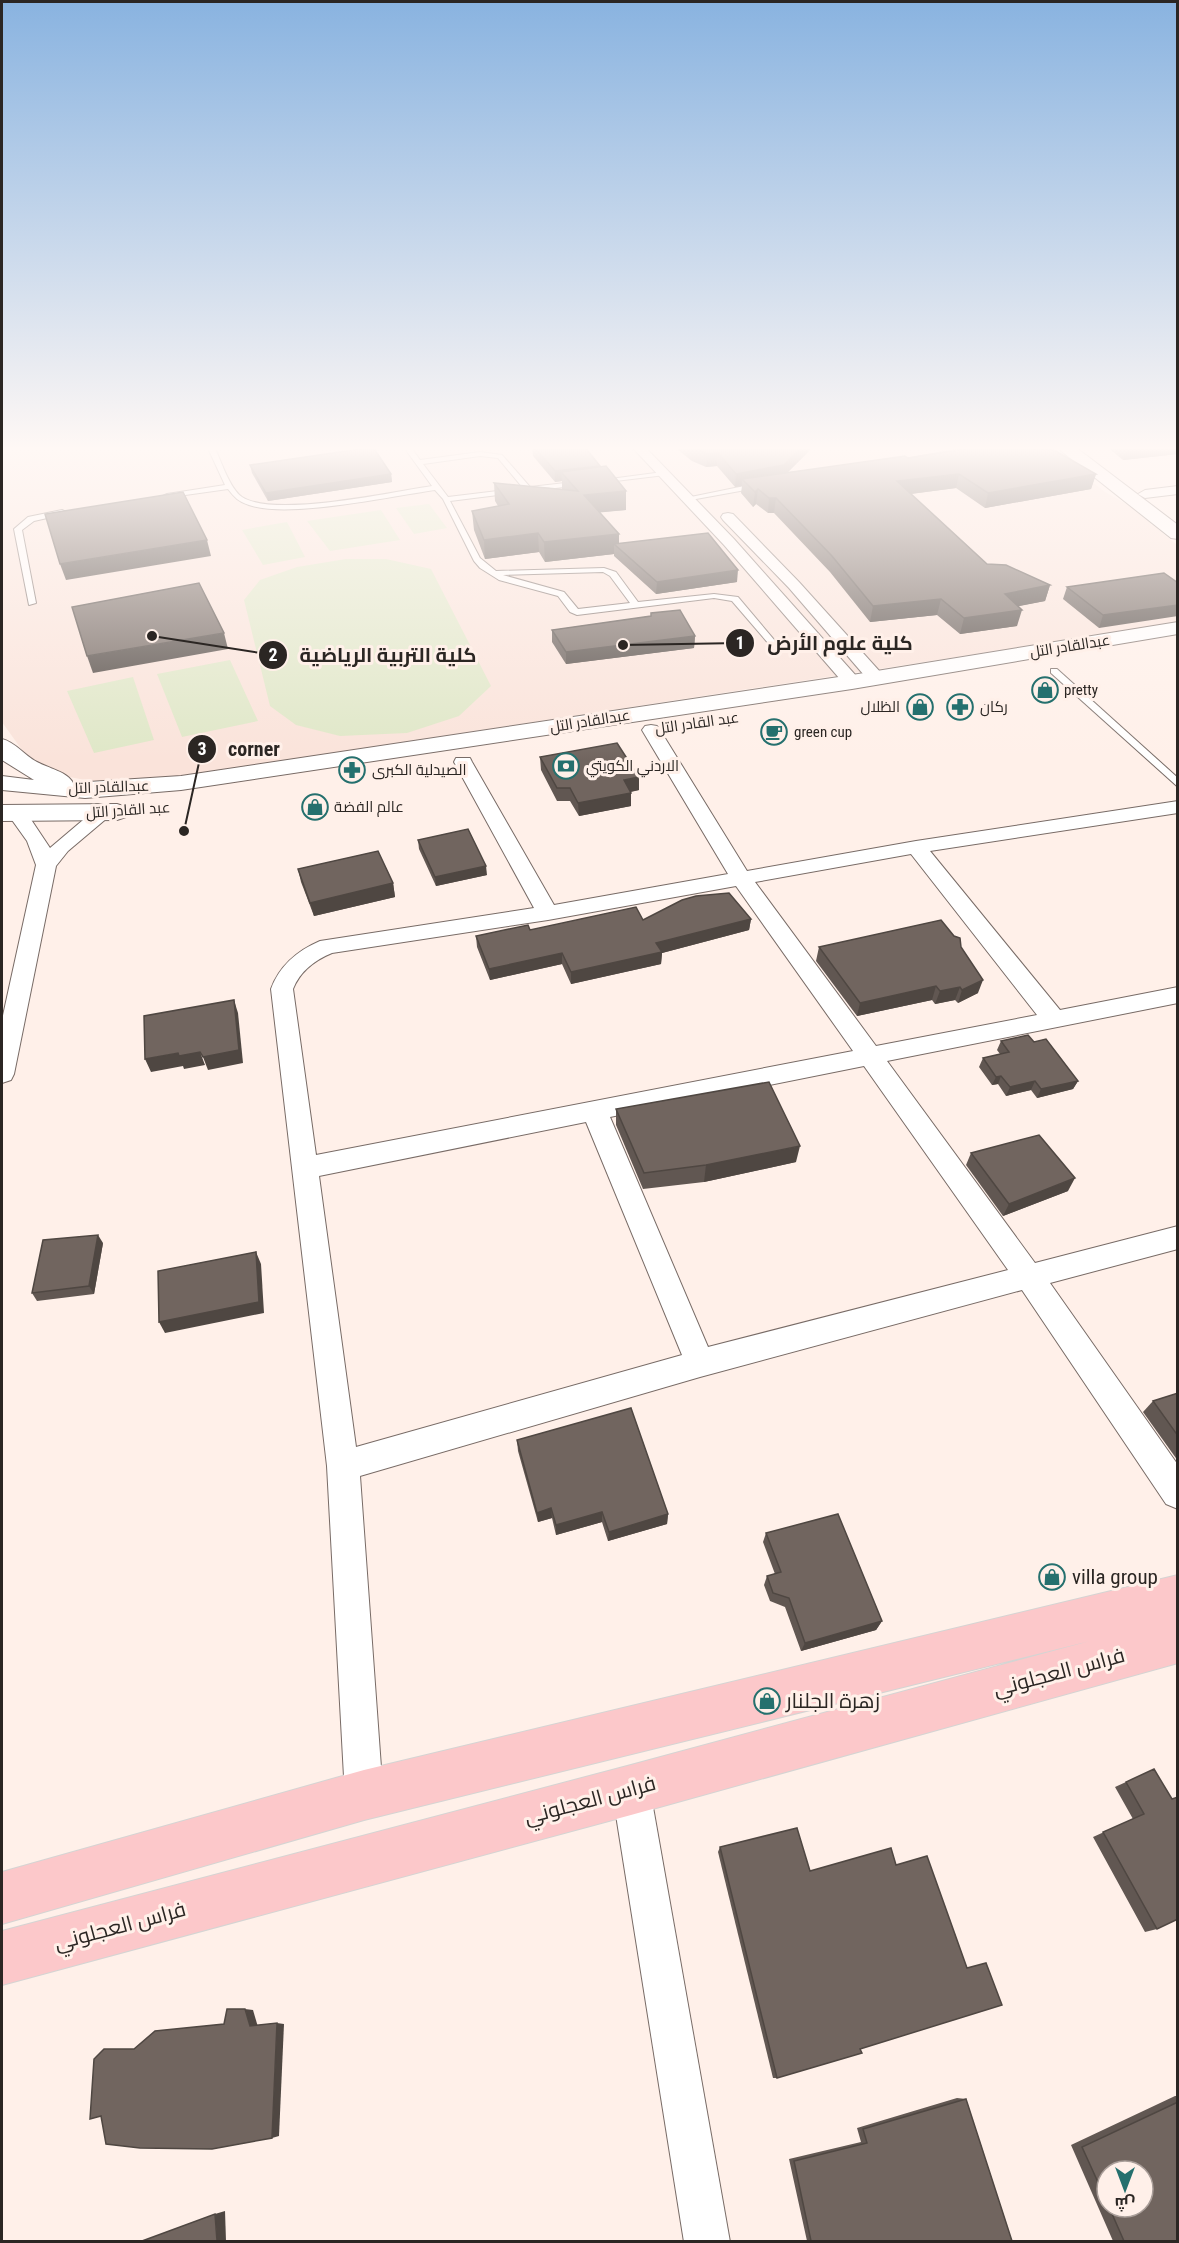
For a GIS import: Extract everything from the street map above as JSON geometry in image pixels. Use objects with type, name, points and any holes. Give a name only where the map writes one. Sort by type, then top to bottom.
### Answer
[{"type":"main road","name":"عبدالقادر التل","points":[[2,783],[32,788],[85,791],[181,783],[852,682],[1178,628]]},
{"type":"main road","name":"عبد القادر التل","points":[[253,795],[651,730],[1054,671],[1178,650]]},
{"type":"main road","points":[[2,746],[32,770],[85,791]]},
{"type":"main road","name":"عبد القادر التل","points":[[9,813],[103,813],[137,810]]},
{"type":"main road","points":[[2,1898],[364,1795],[1178,1597]]},
{"type":"main road","name":"فراس العجلوني","points":[[2,1958],[631,1790],[1178,1640]]},
{"type":"street","points":[[737,551],[852,682]]},
{"type":"street","points":[[761,551],[876,678]]},
{"type":"street","points":[[651,730],[741,878],[1028,1275],[1178,1493]]},
{"type":"street","points":[[463,762],[548,913]]},
{"type":"street","points":[[364,1795],[344,1466],[282,989],[285,979],[308,954],[328,946],[548,913],[916,847],[1178,807]]},
{"type":"street","points":[[9,813],[38,842],[46,865]]},
{"type":"street","points":[[2,1074],[46,865],[61,848],[103,813]]},
{"type":"street","points":[[916,847],[965,906],[997,951],[1053,1018]]},
{"type":"street","points":[[305,1168],[1178,995]]},
{"type":"street","points":[[594,1110],[700,1363]]},
{"type":"street","points":[[344,1466],[700,1363],[1178,1237]]},
{"type":"street","points":[[631,1790],[707,2241]]},
{"type":"lane","points":[[21,551],[32,603]]},
{"type":"lane","points":[[473,551],[477,559],[494,573],[516,582],[561,594],[577,612],[714,596],[735,599],[777,648]]},
{"type":"lane","points":[[494,573],[604,570],[612,574],[636,605]]},
{"type":"lane","points":[[538,572],[547,590]]},
{"type":"lane","points":[[1054,671],[1178,784]]},
{"type":"shaded area","points":[[2,551],[1177,551],[1177,623],[118,786],[37,771],[2,722]]},
{"type":"green space","points":[[254,551],[302,551],[305,557],[263,565]]},
{"type":"green space","points":[[346,559],[386,559],[431,569],[491,686],[459,716],[407,733],[340,736],[296,725],[270,706],[244,600],[260,580],[297,567]]},
{"type":"green space","points":[[230,660],[258,721],[182,737],[157,674]]},
{"type":"green space","points":[[133,677],[154,740],[94,753],[67,691]]},
{"type":"building","points":[[56,551],[142,551],[60,564]]},
{"type":"building","points":[[622,551],[722,551],[738,570],[657,582]]},
{"type":"building","points":[[827,551],[973,551],[987,564],[1006,565],[1050,585],[1005,594],[1022,610],[964,618],[941,599],[873,606]]},
{"type":"building","points":[[1164,573],[1178,583],[1178,605],[1103,615],[1067,587]]},
{"type":"building","points":[[199,583],[224,633],[87,656],[72,607]]},
{"type":"building","points":[[680,610],[695,636],[566,652],[552,630],[651,616],[651,613]]},
{"type":"building","points":[[617,743],[639,777],[624,780],[631,793],[578,803],[570,788],[557,788],[540,757]]},
{"type":"building","points":[[468,829],[486,866],[435,877],[418,840]]},
{"type":"building","points":[[378,851],[393,883],[310,903],[298,869]]},
{"type":"building","points":[[729,893],[751,919],[656,943],[662,952],[571,972],[562,953],[489,969],[476,936],[528,925],[530,930],[636,907],[643,920],[682,900],[696,896]]},
{"type":"building","points":[[941,920],[954,936],[960,938],[961,947],[983,980],[962,990],[960,987],[940,991],[936,986],[860,1003],[819,947]]},
{"type":"building","points":[[234,1000],[239,1050],[203,1057],[200,1052],[145,1059],[144,1016]]},
{"type":"building","points":[[1028,1035],[1034,1042],[1046,1039],[1078,1081],[1041,1089],[1035,1081],[1010,1087],[1001,1076],[996,1077],[983,1058],[1009,1052],[1001,1041]]},
{"type":"building","points":[[769,1082],[800,1146],[706,1165],[644,1173],[616,1109]]},
{"type":"building","points":[[1039,1135],[1075,1178],[1009,1204],[971,1153]]},
{"type":"building","points":[[98,1235],[89,1286],[32,1293],[43,1240]]},
{"type":"building","points":[[256,1252],[259,1302],[159,1322],[158,1271]]},
{"type":"building","points":[[1178,1393],[1178,1436],[1153,1401]]},
{"type":"building","points":[[631,1408],[668,1514],[609,1532],[602,1512],[556,1525],[551,1508],[537,1513],[517,1440]]},
{"type":"building","points":[[838,1514],[882,1621],[805,1643],[789,1598],[773,1593],[767,1576],[781,1572],[766,1533]]},
{"type":"building","points":[[1154,1769],[1172,1799],[1178,1797],[1178,1919],[1157,1929],[1103,1832],[1144,1814],[1126,1782]]},
{"type":"building","points":[[797,1828],[810,1871],[891,1848],[896,1865],[927,1856],[967,1968],[986,1963],[1002,2005],[860,2049],[862,2053],[777,2078],[720,1847]]},
{"type":"building","points":[[227,2009],[245,2009],[250,2026],[277,2023],[272,2138],[212,2149],[140,2148],[106,2144],[101,2116],[90,2119],[94,2059],[104,2049],[134,2049],[155,2031],[224,2024]]},
{"type":"building","points":[[966,2099],[1012,2241],[811,2241],[794,2161],[867,2143],[863,2129]]},
{"type":"building","points":[[1178,2102],[1178,2241],[1124,2241],[1114,2219],[1155,2219],[1155,2159],[1095,2159],[1095,2176],[1082,2147]]},
{"type":"building","points":[[215,2214],[217,2241],[142,2241]]},
{"type":"place","name":"كلية التربية الرياضية","points":[[152,636]]},
{"type":"place","name":"كلية علوم الأرض","points":[[623,645]]},
{"type":"place","name":"pretty","points":[[1045,690]]},
{"type":"place","name":"الظلال","points":[[920,707]]},
{"type":"place","name":"ركان","points":[[960,707]]},
{"type":"place","name":"green cup","points":[[774,732]]},
{"type":"place","name":"الاردني الكويتي","points":[[566,766]]},
{"type":"place","name":"الصيدلية الكبرى","points":[[352,770]]},
{"type":"place","name":"عالم الفضة","points":[[315,807]]},
{"type":"place","name":"corner","points":[[184,831]]},
{"type":"place","name":"villa group","points":[[1052,1577]]},
{"type":"place","name":"زهرة الجلنار","points":[[767,1701]]}]
